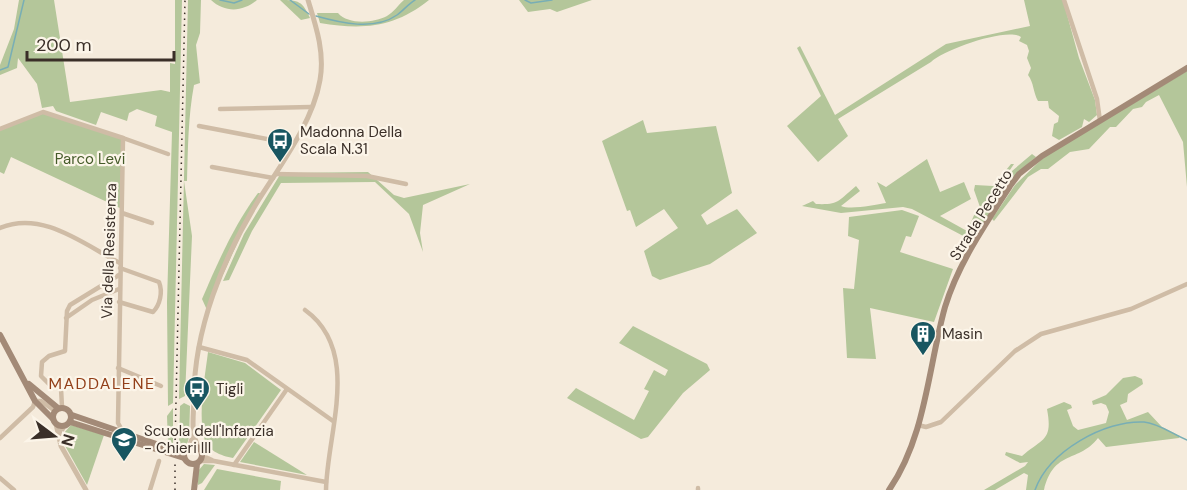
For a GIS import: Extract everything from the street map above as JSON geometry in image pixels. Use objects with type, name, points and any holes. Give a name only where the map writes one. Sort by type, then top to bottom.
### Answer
[{"type":"main road","name":"Strada Pecetto","points":[[889,490],[918,424],[952,287],[1000,201],[1019,174],[1031,164],[1187,68]]},
{"type":"main road","points":[[0,335],[27,382],[35,401],[69,421],[195,460]]},
{"type":"main road","points":[[27,382],[57,414]]},
{"type":"main road","points":[[57,414],[67,408],[69,421]]},
{"type":"main road","points":[[69,421],[107,427],[171,448],[198,447],[194,490]]},
{"type":"main road","points":[[187,448],[195,460]]},
{"type":"street","points":[[198,447],[194,435],[195,375],[208,311],[240,232],[293,144],[311,107],[321,77],[321,50],[308,0]]},
{"type":"street","points":[[1064,0],[1097,99],[1100,121]]},
{"type":"street","points":[[220,110],[311,107]]},
{"type":"street","points":[[0,129],[43,112],[168,154]]},
{"type":"street","points":[[199,126],[293,144]]},
{"type":"street","name":"Via della Resistenza","points":[[123,138],[118,368],[118,423],[123,432]]},
{"type":"street","points":[[212,167],[274,176],[367,176],[406,184]]},
{"type":"street","points":[[122,213],[152,223]]},
{"type":"street","points":[[0,228],[19,221],[39,223],[120,265],[159,282],[162,291],[157,308],[153,312],[119,302]]},
{"type":"street","points":[[86,490],[58,437],[57,414],[61,388],[50,385],[41,376],[40,368],[49,356],[65,351],[66,318],[70,305],[119,275]]},
{"type":"street","points":[[918,424],[926,427],[941,422],[1015,351],[1041,334],[1131,309],[1187,284]]},
{"type":"street","points":[[66,318],[92,300],[119,289]]},
{"type":"street","points":[[305,310],[323,328],[335,356],[338,386],[326,490]]},
{"type":"street","points":[[199,347],[247,360],[333,421]]},
{"type":"street","points":[[118,368],[161,386]]},
{"type":"street","points":[[234,465],[287,389]]},
{"type":"street","points":[[0,438],[33,407],[35,401]]},
{"type":"street","points":[[58,437],[69,421]]},
{"type":"street","points":[[107,427],[118,423]]},
{"type":"street","points":[[187,448],[194,435]]},
{"type":"street","points":[[195,460],[214,461],[326,482]]},
{"type":"street","points":[[150,490],[159,461]]},
{"type":"street","points":[[0,478],[14,490]]},
{"type":"green space","points":[[19,0],[54,0],[70,102],[161,90],[170,92],[170,63],[175,64],[175,0],[182,0],[173,403],[168,406],[167,302],[172,132],[155,126],[157,116],[137,109],[129,113],[127,121],[101,112],[96,125],[56,111],[53,106],[42,108],[37,84],[18,58],[17,68],[0,75],[0,65],[14,29]]},
{"type":"green space","points":[[188,0],[201,0],[200,33],[196,45],[200,83],[194,85],[192,97],[187,181],[184,181],[192,236],[185,396],[179,399]]},
{"type":"green space","points":[[211,0],[257,0],[240,9],[228,9]]},
{"type":"green space","points":[[280,0],[292,0],[299,3],[305,8],[310,18],[301,20]]},
{"type":"green space","points":[[404,0],[429,0],[403,16],[378,25],[350,26],[320,23],[317,13],[338,13],[354,21],[375,20],[392,13]]},
{"type":"green space","points":[[519,0],[592,0],[557,12],[550,9],[528,12]]},
{"type":"green space","points":[[1024,0],[1063,0],[1079,58],[1095,100],[1097,115],[1089,122],[1084,119],[1082,127],[1059,140],[1052,136],[1054,124],[1058,122],[1059,116],[1049,108],[1048,101],[1038,101],[1028,75],[1031,68],[1027,58],[1029,51],[1027,45],[1019,41],[1021,37],[1014,35],[990,37],[948,52],[838,119],[848,136],[818,162],[787,126],[821,96],[797,48],[800,46],[835,115],[946,44],[1030,26]]},
{"type":"green space","points":[[1187,71],[1187,187],[1183,142],[1159,95],[1142,107],[1133,109],[1116,127],[1110,127],[1089,149],[1070,152],[1048,169],[1041,169],[1028,177],[994,221],[992,219],[1015,185],[1044,157]]},
{"type":"green space","name":"Parco Levi","points":[[43,112],[123,138],[122,209],[11,157],[4,174],[0,172],[0,129]]},
{"type":"green space","points":[[643,120],[647,133],[716,126],[732,193],[701,215],[707,225],[737,209],[757,233],[710,264],[660,280],[652,276],[644,251],[678,228],[664,209],[636,227],[630,210],[627,211],[602,141]]},
{"type":"green space","points":[[1032,154],[1036,157],[1016,177],[987,221],[969,239],[912,209],[903,207],[841,213],[802,206],[813,201],[816,204],[834,203],[856,186],[860,191],[841,206],[856,207],[886,203],[877,182],[886,187],[927,159],[940,192],[964,182],[971,199],[940,216],[967,231],[975,213],[983,214],[1012,171]]},
{"type":"green space","points":[[1011,164],[1014,164],[986,205],[980,207],[974,190],[975,185],[993,186]]},
{"type":"green space","points":[[368,172],[394,195],[404,198],[470,184],[423,205],[420,233],[423,252],[409,214],[375,182],[281,183],[252,231],[229,280],[223,281],[244,234],[281,173]]},
{"type":"green space","points":[[260,193],[207,310],[202,299],[208,285],[234,231]]},
{"type":"green space","points":[[902,210],[919,216],[911,237],[906,236],[900,252],[953,269],[934,322],[870,308],[876,359],[847,358],[843,288],[854,289],[859,240],[848,236],[849,217]]},
{"type":"green space","points":[[633,326],[707,364],[710,370],[683,393],[648,437],[641,439],[567,398],[576,388],[634,420],[649,391],[644,389],[654,370],[665,376],[668,370],[619,343]]},
{"type":"green space","points":[[208,352],[245,363],[281,390],[233,458],[215,452],[205,442],[202,406]]},
{"type":"green space","points":[[1135,376],[1142,379],[1143,384],[1128,394],[1127,402],[1120,405],[1127,420],[1148,412],[1162,427],[1180,436],[1179,438],[1106,447],[1098,438],[1091,446],[1060,462],[1048,477],[1044,490],[1026,490],[1028,475],[1024,473],[995,490],[984,490],[1025,466],[1028,462],[1020,463],[1005,455],[1006,452],[1022,456],[1045,438],[1049,427],[1047,409],[1064,402],[1071,405],[1072,408],[1067,410],[1073,426],[1078,430],[1106,423],[1109,412],[1106,405],[1101,403],[1093,405],[1092,401],[1106,395],[1123,378]]},
{"type":"green space","points":[[184,403],[190,406],[189,438],[187,444],[179,446],[180,406]]},
{"type":"green space","points":[[173,408],[173,447],[168,444],[167,416]]},
{"type":"green space","points":[[71,425],[104,435],[87,485],[64,444],[64,433]]},
{"type":"green space","points":[[254,442],[307,475],[240,462]]},
{"type":"green space","points":[[204,464],[215,465],[198,485],[198,471]]},
{"type":"green space","points":[[217,469],[281,481],[280,490],[204,490]]},
{"type":"waterway","points":[[0,70],[8,67],[24,0]]},
{"type":"waterway","points":[[220,0],[234,3],[242,0]]},
{"type":"waterway","points":[[290,0],[309,14]]},
{"type":"waterway","points":[[316,16],[347,23],[378,23],[397,15],[415,0]]},
{"type":"waterway","points":[[525,0],[531,3],[552,0]]},
{"type":"waterway","points":[[1035,490],[1042,476],[1065,451],[1096,432],[1112,426],[1144,422],[1187,440]]},
{"type":"railway","points":[[175,446],[185,0]]},
{"type":"railway","points":[[175,460],[175,490]]},
{"type":"place","name":"Madonna Della Scala N.31","points":[[280,164]]},
{"type":"place","name":"Masin","points":[[923,357]]},
{"type":"place","name":"Tigli","points":[[197,412]]},
{"type":"place","name":"Scuola dell'Infanzia - Chieri III","points":[[124,463]]},
{"type":"district","name":"MADDALENE","points":[[102,383]]}]
